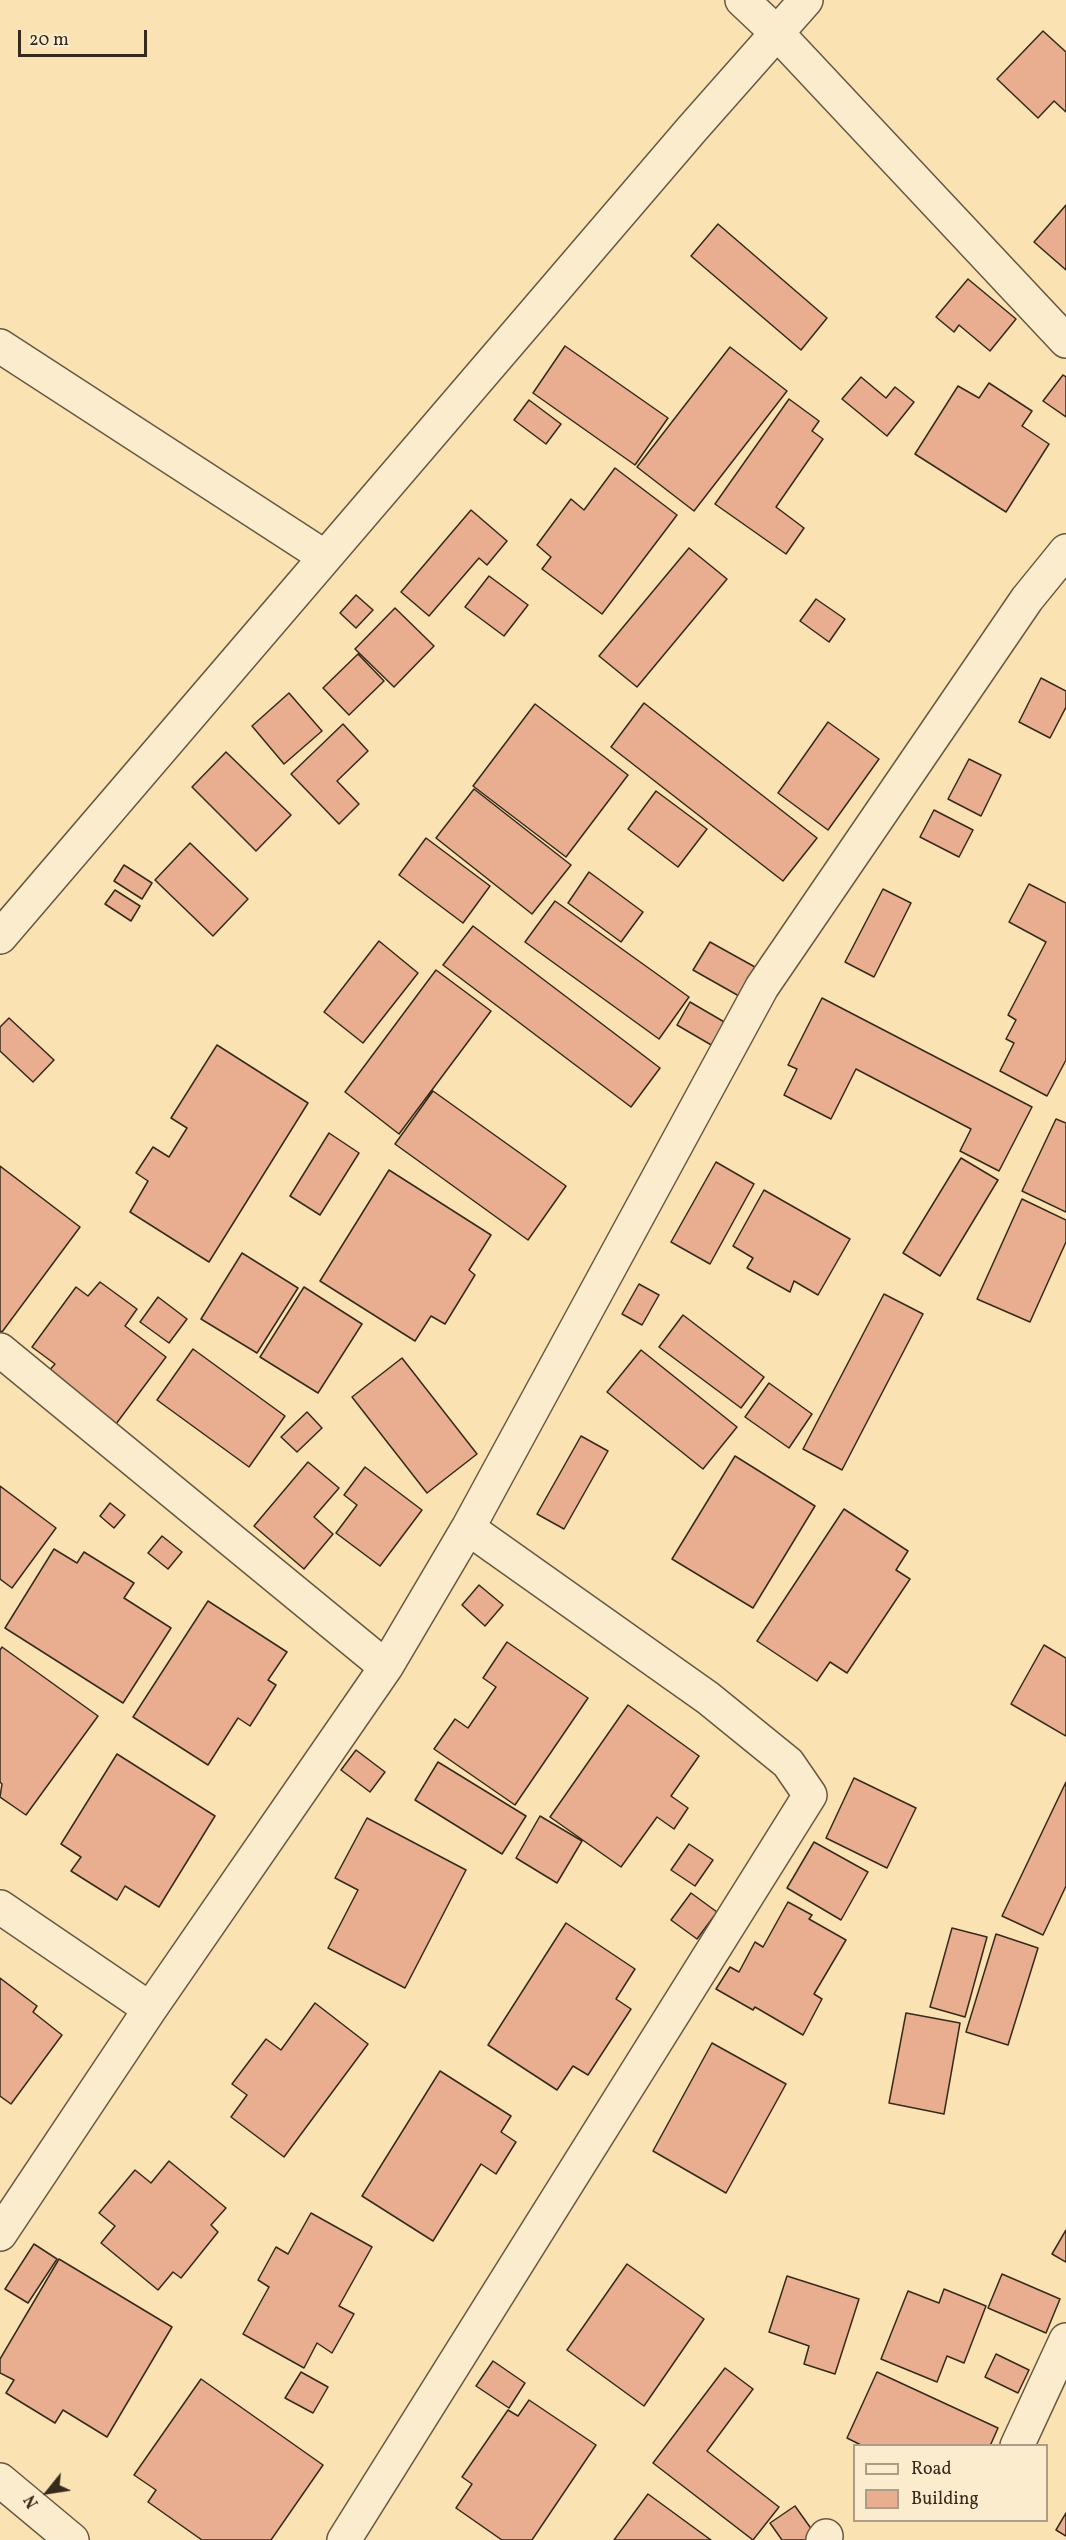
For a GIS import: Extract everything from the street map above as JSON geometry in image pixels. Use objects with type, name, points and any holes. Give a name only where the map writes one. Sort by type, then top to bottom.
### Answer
[{"type":"street","points":[[742,0],[777,33],[1066,341]]},
{"type":"street","points":[[0,937],[692,129],[806,0]]},
{"type":"street","points":[[0,346],[325,557]]},
{"type":"street","points":[[0,2235],[150,2008],[386,1667],[468,1528],[762,987],[1027,599],[1066,551]]},
{"type":"street","points":[[0,1350],[386,1667]]},
{"type":"street","points":[[344,2540],[810,1795],[788,1763],[708,1698],[468,1528]]},
{"type":"street","points":[[0,1907],[150,2008]]},
{"type":"street","points":[[1017,2444],[1066,2340]]},
{"type":"street","points":[[0,2480],[72,2540]]},
{"type":"building","points":[[1043,31],[1066,52],[1066,112],[1054,101],[1038,118],[997,79]]},
{"type":"building","points":[[1066,205],[1066,270],[1034,242]]},
{"type":"building","points":[[718,224],[827,318],[801,350],[691,256]]},
{"type":"building","points":[[968,279],[1016,319],[990,351],[959,325],[954,332],[936,317]]},
{"type":"building","points":[[565,346],[668,418],[635,465],[533,393]]},
{"type":"building","points":[[730,347],[787,391],[694,511],[637,467]]},
{"type":"building","points":[[1063,375],[1066,377],[1066,417],[1043,401]]},
{"type":"building","points":[[861,377],[886,398],[895,387],[914,402],[887,436],[842,399]]},
{"type":"building","points":[[989,383],[1032,411],[1022,426],[1049,444],[1006,512],[915,454],[958,386],[979,398]]},
{"type":"building","points":[[789,399],[819,421],[812,431],[823,439],[776,507],[804,528],[786,554],[715,504]]},
{"type":"building","points":[[529,400],[561,424],[546,444],[514,420]]},
{"type":"building","points":[[615,468],[677,515],[602,614],[542,569],[551,557],[537,545],[571,499],[584,510]]},
{"type":"building","points":[[471,510],[507,541],[487,565],[479,558],[429,616],[401,592]]},
{"type":"building","points":[[689,548],[727,579],[637,687],[599,656]]},
{"type":"building","points":[[489,576],[528,605],[504,636],[465,607]]},
{"type":"building","points":[[356,595],[373,610],[356,628],[340,613]]},
{"type":"building","points":[[816,599],[845,619],[829,642],[800,621]]},
{"type":"building","points":[[395,608],[434,646],[394,687],[355,649]]},
{"type":"building","points":[[358,654],[384,681],[349,715],[323,688]]},
{"type":"building","points":[[1041,678],[1066,691],[1066,707],[1050,738],[1019,722]]},
{"type":"building","points":[[289,693],[322,731],[284,764],[252,726]]},
{"type":"building","points":[[644,703],[817,838],[783,881],[611,747]]},
{"type":"building","points":[[535,704],[628,775],[566,857],[473,786]]},
{"type":"building","points":[[828,722],[879,759],[828,830],[778,793]]},
{"type":"building","points":[[343,724],[368,751],[337,781],[359,804],[339,824],[291,774]]},
{"type":"building","points":[[226,752],[291,815],[256,851],[192,787]]},
{"type":"building","points":[[969,759],[1001,775],[981,816],[948,799]]},
{"type":"building","points":[[474,789],[571,865],[532,914],[436,838]]},
{"type":"building","points":[[656,791],[707,829],[678,867],[628,829]]},
{"type":"building","points":[[934,810],[973,830],[959,857],[920,837]]},
{"type":"building","points":[[426,838],[490,886],[463,923],[399,875]]},
{"type":"building","points":[[190,843],[248,899],[213,936],[155,880]]},
{"type":"building","points":[[124,865],[152,883],[142,899],[114,881]]},
{"type":"building","points":[[589,872],[643,912],[621,942],[568,903]]},
{"type":"building","points":[[1029,884],[1066,903],[1066,1060],[1047,1096],[1000,1071],[1014,1043],[1006,1039],[1016,1020],[1008,1015],[1046,942],[1009,922]]},
{"type":"building","points":[[883,889],[911,903],[874,977],[845,962]]},
{"type":"building","points":[[115,890],[140,906],[131,921],[105,904]]},
{"type":"building","points":[[555,901],[689,997],[659,1039],[525,942]]},
{"type":"building","points":[[473,926],[660,1068],[631,1107],[443,965]]},
{"type":"building","points":[[379,941],[418,973],[363,1043],[324,1012]]},
{"type":"building","points":[[710,942],[755,967],[739,996],[693,970]]},
{"type":"building","points":[[436,970],[491,1011],[399,1134],[345,1092]]},
{"type":"building","points":[[822,998],[1032,1107],[999,1171],[960,1151],[971,1129],[856,1069],[831,1119],[784,1095],[797,1069],[788,1065]]},
{"type":"building","points":[[690,1002],[726,1023],[713,1046],[677,1025]]},
{"type":"building","points":[[9,1018],[54,1060],[33,1082],[0,1051],[0,1027]]},
{"type":"building","points":[[217,1045],[308,1103],[209,1262],[130,1212],[148,1181],[136,1173],[153,1147],[169,1157],[187,1128],[171,1118]]},
{"type":"building","points":[[433,1091],[566,1186],[528,1240],[395,1144]]},
{"type":"building","points":[[1056,1119],[1066,1123],[1066,1212],[1022,1191]]},
{"type":"building","points":[[329,1133],[359,1153],[320,1215],[290,1196]]},
{"type":"building","points":[[961,1158],[998,1180],[940,1276],[903,1253]]},
{"type":"building","points":[[716,1162],[754,1184],[710,1264],[671,1242]]},
{"type":"building","points":[[0,1166],[80,1227],[2,1332],[0,1331]]},
{"type":"building","points":[[389,1170],[491,1235],[469,1270],[475,1275],[445,1324],[431,1316],[415,1341],[320,1281]]},
{"type":"building","points":[[764,1190],[850,1239],[818,1295],[794,1281],[790,1292],[747,1268],[753,1258],[733,1246]]},
{"type":"building","points":[[1022,1199],[1066,1220],[1066,1242],[1030,1322],[977,1299]]},
{"type":"building","points":[[242,1253],[298,1288],[257,1353],[201,1319]]},
{"type":"building","points":[[100,1282],[137,1309],[125,1326],[166,1357],[116,1424],[47,1373],[55,1364],[32,1347],[76,1287],[88,1296]]},
{"type":"building","points":[[639,1284],[659,1295],[642,1325],[622,1314]]},
{"type":"building","points":[[304,1287],[362,1324],[318,1393],[260,1357]]},
{"type":"building","points":[[884,1294],[923,1314],[842,1470],[803,1449]]},
{"type":"building","points":[[158,1297],[187,1319],[169,1343],[140,1322]]},
{"type":"building","points":[[683,1315],[764,1377],[741,1408],[659,1347]]},
{"type":"building","points":[[193,1349],[285,1416],[249,1467],[157,1400]]},
{"type":"building","points":[[641,1350],[737,1427],[703,1469],[607,1392]]},
{"type":"building","points":[[402,1358],[477,1454],[427,1493],[352,1397]]},
{"type":"building","points":[[769,1383],[812,1414],[789,1448],[745,1417]]},
{"type":"building","points":[[307,1412],[322,1428],[297,1452],[281,1437]]},
{"type":"building","points":[[581,1436],[608,1451],[564,1529],[537,1514]]},
{"type":"building","points":[[735,1456],[815,1506],[753,1608],[672,1559]]},
{"type":"building","points":[[308,1462],[339,1488],[314,1517],[333,1534],[304,1569],[254,1526]]},
{"type":"building","points":[[365,1467],[422,1510],[380,1566],[336,1533],[357,1505],[344,1495]]},
{"type":"building","points":[[0,1486],[56,1528],[12,1588],[0,1579]]},
{"type":"building","points":[[110,1503],[125,1515],[114,1528],[100,1516]]},
{"type":"building","points":[[844,1509],[908,1551],[896,1570],[910,1579],[847,1673],[830,1662],[817,1681],[757,1641]]},
{"type":"building","points":[[162,1536],[182,1552],[168,1569],[148,1553]]},
{"type":"building","points":[[54,1549],[77,1563],[84,1552],[134,1583],[124,1598],[171,1628],[123,1703],[5,1628]]},
{"type":"building","points":[[479,1585],[503,1605],[485,1626],[462,1605]]},
{"type":"building","points":[[208,1601],[287,1652],[268,1680],[276,1685],[250,1726],[238,1718],[208,1765],[133,1717]]},
{"type":"building","points":[[507,1642],[588,1698],[515,1805],[434,1749],[455,1719],[468,1728],[496,1687],[483,1678]]},
{"type":"building","points":[[1044,1645],[1066,1658],[1066,1736],[1011,1704]]},
{"type":"building","points":[[2,1647],[98,1716],[26,1815],[0,1797],[2,1784],[0,1782],[0,1650]]},
{"type":"building","points":[[628,1705],[699,1756],[671,1796],[688,1808],[674,1829],[657,1817],[621,1867],[550,1817]]},
{"type":"building","points":[[356,1750],[385,1772],[370,1792],[341,1770]]},
{"type":"building","points":[[117,1754],[215,1816],[159,1907],[125,1886],[117,1900],[71,1871],[81,1857],[61,1844]]},
{"type":"building","points":[[438,1762],[526,1816],[502,1854],[415,1800]]},
{"type":"building","points":[[854,1778],[916,1808],[887,1868],[826,1838]]},
{"type":"building","points":[[1066,1782],[1066,1886],[1043,1935],[1002,1916]]},
{"type":"building","points":[[540,1816],[582,1841],[557,1883],[516,1858]]},
{"type":"building","points":[[367,1818],[466,1870],[405,1988],[328,1948],[358,1890],[335,1878]]},
{"type":"building","points":[[814,1842],[868,1872],[841,1920],[787,1888]]},
{"type":"building","points":[[689,1844],[713,1860],[695,1886],[671,1870]]},
{"type":"building","points":[[691,1893],[717,1912],[697,1939],[671,1920]]},
{"type":"building","points":[[788,1902],[812,1915],[809,1919],[846,1940],[814,1994],[822,1999],[803,2035],[755,2007],[753,2010],[716,1989],[730,1967],[739,1972],[755,1942],[763,1947]]},
{"type":"building","points":[[566,1923],[635,1969],[616,1999],[631,2009],[588,2075],[573,2066],[557,2090],[488,2045]]},
{"type":"building","points":[[952,1928],[987,1937],[965,2017],[930,2007]]},
{"type":"building","points":[[996,1934],[1038,1948],[1008,2045],[966,2032]]},
{"type":"building","points":[[0,1978],[37,2006],[33,2012],[62,2035],[11,2104],[0,2096]]},
{"type":"building","points":[[315,2003],[368,2044],[284,2157],[231,2117],[247,2095],[232,2084],[266,2039],[281,2050]]},
{"type":"building","points":[[906,2013],[960,2023],[944,2114],[889,2103]]},
{"type":"building","points":[[712,2043],[786,2084],[726,2193],[653,2151]]},
{"type":"building","points":[[440,2071],[511,2116],[501,2132],[516,2142],[496,2174],[481,2164],[433,2241],[362,2196]]},
{"type":"building","points":[[169,2161],[226,2208],[211,2225],[218,2232],[181,2278],[173,2272],[158,2290],[101,2243],[115,2226],[99,2213],[135,2170],[151,2183]]},
{"type":"building","points":[[311,2213],[372,2247],[339,2306],[354,2314],[332,2353],[317,2343],[304,2368],[243,2334],[269,2287],[258,2280],[276,2247],[288,2254]]},
{"type":"building","points":[[1066,2230],[1066,2262],[1052,2254]]},
{"type":"building","points":[[34,2244],[57,2259],[28,2303],[5,2289]]},
{"type":"building","points":[[59,2259],[172,2327],[107,2437],[63,2410],[55,2423],[6,2393],[14,2380],[0,2373],[0,2359]]},
{"type":"building","points":[[627,2264],[704,2319],[644,2406],[567,2350]]},
{"type":"building","points":[[1002,2274],[1060,2299],[1046,2333],[988,2308]]},
{"type":"building","points":[[787,2276],[859,2299],[835,2374],[804,2364],[809,2346],[769,2332]]},
{"type":"building","points":[[944,2289],[986,2306],[964,2363],[947,2356],[937,2382],[881,2359],[908,2291],[939,2303]]},
{"type":"building","points":[[996,2354],[1029,2370],[1018,2393],[985,2377]]},
{"type":"building","points":[[493,2361],[525,2383],[509,2408],[476,2386]]},
{"type":"building","points":[[725,2368],[753,2389],[707,2451],[779,2507],[753,2540],[653,2463]]},
{"type":"building","points":[[301,2372],[328,2387],[313,2413],[285,2398]]},
{"type":"building","points":[[877,2372],[998,2428],[991,2444],[859,2444],[847,2438]]},
{"type":"building","points":[[201,2379],[323,2465],[271,2540],[202,2540],[148,2502],[156,2490],[134,2475]]},
{"type":"building","points":[[529,2400],[596,2445],[532,2540],[502,2540],[456,2508],[472,2484],[462,2477],[508,2410],[518,2416]]},
{"type":"building","points":[[648,2494],[711,2540],[614,2540]]},
{"type":"building","points":[[795,2506],[815,2534],[807,2540],[782,2540],[770,2523]]},
{"type":"building","points":[[1066,2513],[1066,2536],[1056,2530]]}]
